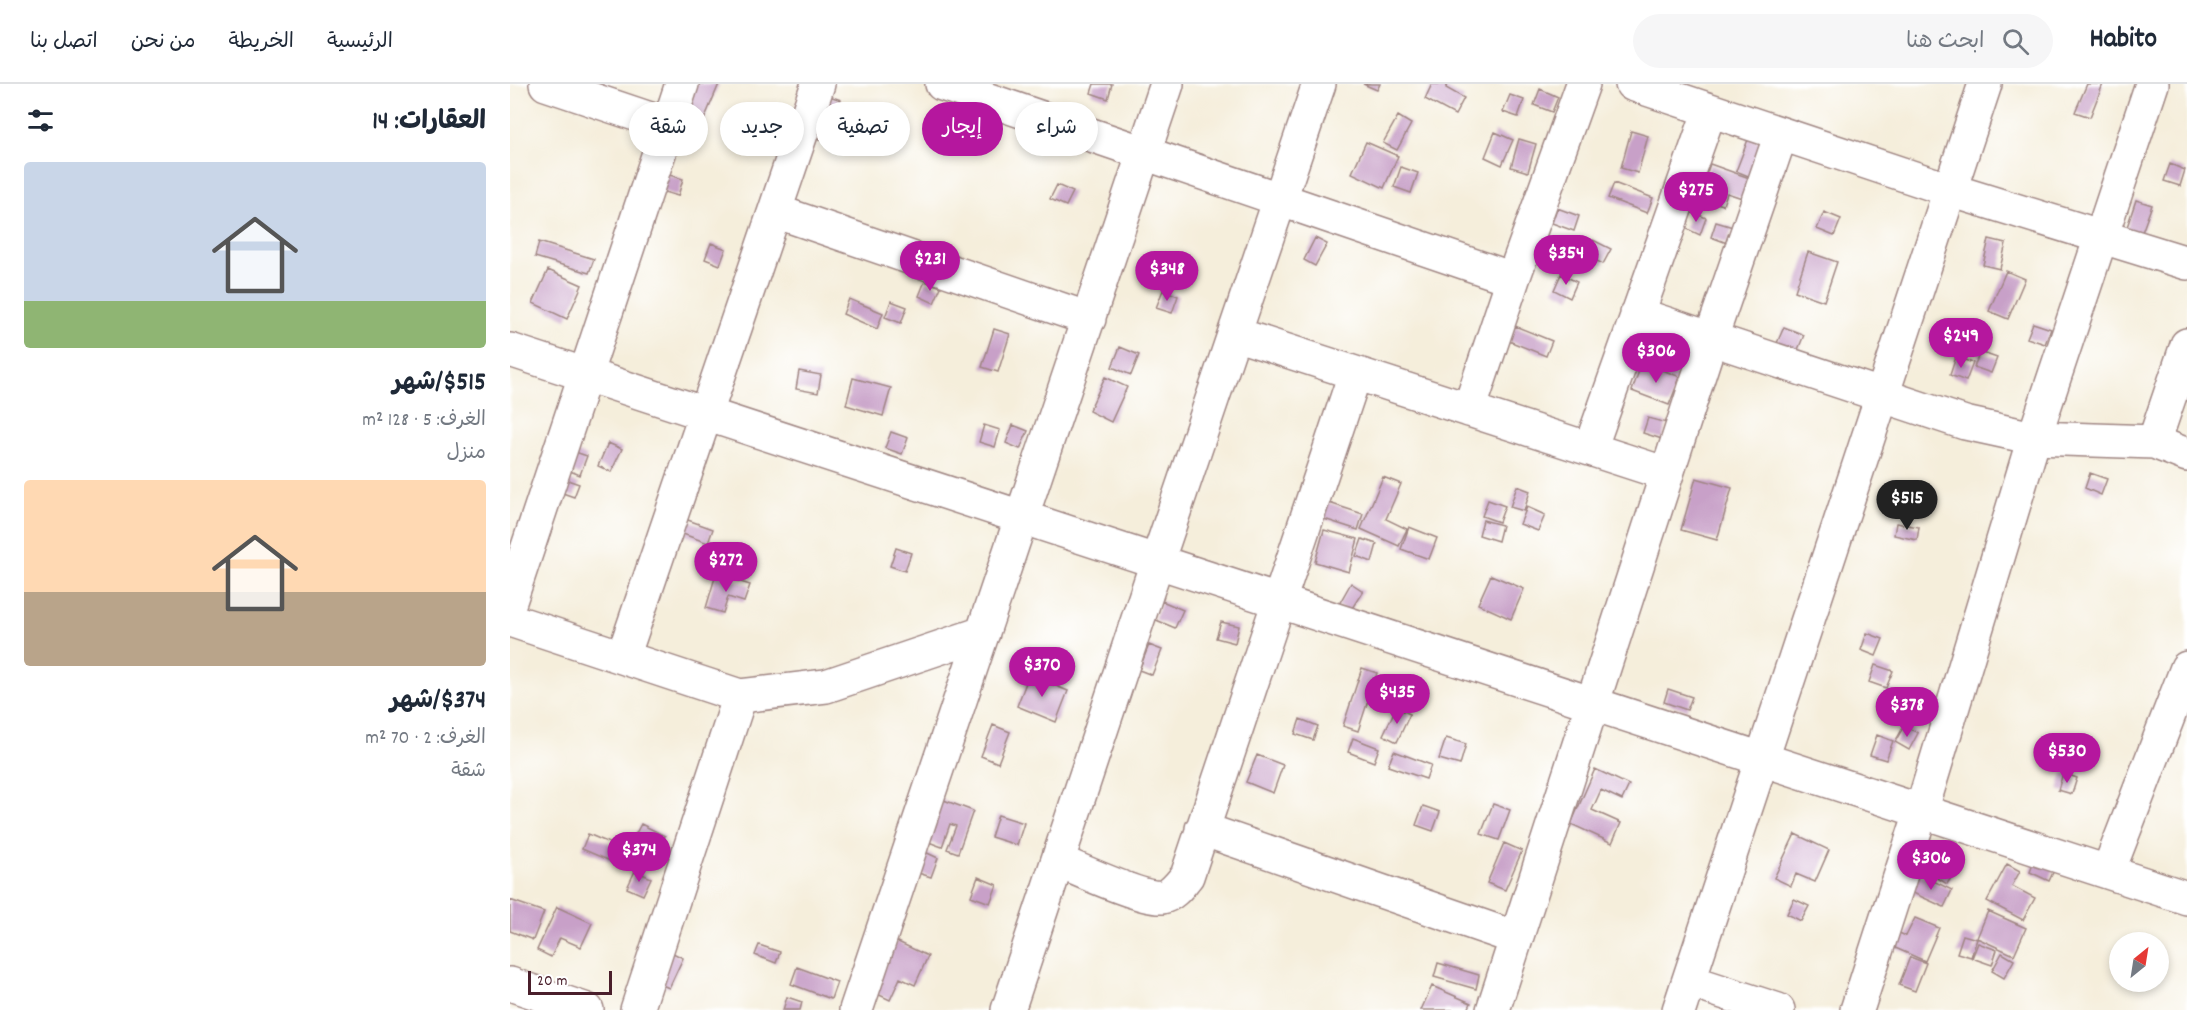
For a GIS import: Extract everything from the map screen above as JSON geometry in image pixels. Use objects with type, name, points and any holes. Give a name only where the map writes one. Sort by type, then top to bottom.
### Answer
[{"type":"street","points":[[546,84],[629,112]]},
{"type":"street","points":[[676,102],[682,84]]},
{"type":"street","points":[[623,657],[818,84]]},
{"type":"street","points":[[943,84],[1513,279]]},
{"type":"street","points":[[856,1010],[1167,84]]},
{"type":"street","points":[[1008,1010],[1319,84]]},
{"type":"street","points":[[1469,410],[1583,84]]},
{"type":"street","points":[[1632,84],[1950,190],[2187,263]]},
{"type":"street","points":[[1779,1010],[1684,996],[1985,84]]},
{"type":"street","points":[[1857,1010],[1922,812],[2034,438],[2152,84]]},
{"type":"street","points":[[1590,449],[1710,110]]},
{"type":"street","points":[[1493,1010],[1711,338],[1781,134]]},
{"type":"street","points":[[510,601],[658,156]]},
{"type":"street","points":[[775,212],[1089,319]]},
{"type":"street","points":[[1637,314],[1965,423],[2034,438],[2154,442],[2187,455]]},
{"type":"street","points":[[1235,334],[1667,474]]},
{"type":"street","points":[[2154,442],[2187,345]]},
{"type":"street","points":[[510,350],[2187,898]]},
{"type":"street","points":[[1058,861],[1145,895],[1162,897],[1176,890],[1187,876],[1356,374]]},
{"type":"street","points":[[510,620],[740,696],[826,686],[983,633]]},
{"type":"street","points":[[2108,872],[2187,668]]},
{"type":"street","points":[[637,1010],[740,696]]},
{"type":"street","points":[[1203,829],[1516,938]]},
{"type":"street","points":[[510,984],[587,1010]]},
{"type":"building","points":[[696,84],[719,84],[708,110],[708,102],[689,102]]},
{"type":"building","points":[[1094,84],[1112,84],[1108,99],[1091,93]]},
{"type":"building","points":[[1363,84],[1380,84],[1377,90]]},
{"type":"building","points":[[1432,84],[1448,84],[1446,88],[1464,98],[1455,115],[1425,99]]},
{"type":"building","points":[[2087,84],[2103,84],[2090,117],[2075,112]]},
{"type":"building","points":[[803,87],[841,100],[840,102],[816,102],[816,138],[804,134],[804,102],[798,102]]},
{"type":"building","points":[[1540,89],[1558,97],[1552,112],[1534,105]]},
{"type":"building","points":[[1510,95],[1524,100],[1518,117],[1503,112]]},
{"type":"building","points":[[1398,116],[1411,124],[1397,150],[1383,143]]},
{"type":"building","points":[[1631,131],[1648,136],[1638,173],[1621,168]]},
{"type":"building","points":[[1495,132],[1513,140],[1502,165],[1485,157]]},
{"type":"building","points":[[1749,137],[1763,143],[1751,177],[1736,171]]},
{"type":"building","points":[[1519,139],[1536,144],[1528,172],[1511,167]]},
{"type":"building","points":[[1366,142],[1398,156],[1384,188],[1352,173]]},
{"type":"building","points":[[1710,164],[1752,179],[1745,199],[1727,193],[1723,205],[1698,197]]},
{"type":"building","points":[[2170,164],[2185,170],[2180,186],[2164,181]]},
{"type":"building","points":[[1401,167],[1418,173],[1411,193],[1394,187]]},
{"type":"building","points":[[666,174],[683,179],[678,196],[661,191]]},
{"type":"building","points":[[1614,183],[1653,198],[1647,213],[1608,198]]},
{"type":"building","points":[[1057,185],[1073,192],[1066,206],[1050,199]]},
{"type":"building","points":[[2136,200],[2152,205],[2141,235],[2126,230]]},
{"type":"building","points":[[1557,208],[1579,216],[1574,231],[1552,223]]},
{"type":"building","points":[[1692,212],[1706,218],[1700,235],[1685,228]]},
{"type":"building","points":[[1824,212],[1841,219],[1834,236],[1817,229]]},
{"type":"building","points":[[1716,222],[1733,227],[1727,243],[1711,237]]},
{"type":"building","points":[[1315,238],[1327,244],[1315,266],[1304,260]]},
{"type":"building","points":[[1989,239],[2006,243],[2000,269],[1983,265]]},
{"type":"building","points":[[1593,240],[1611,249],[1603,264],[1585,255]]},
{"type":"building","points":[[539,242],[594,259],[589,273],[535,257]]},
{"type":"building","points":[[711,243],[726,249],[720,265],[705,259]]},
{"type":"building","points":[[1808,252],[1837,262],[1824,301],[1795,291]]},
{"type":"building","points":[[548,270],[582,285],[567,319],[533,303]]},
{"type":"building","points":[[2006,271],[2025,279],[2008,319],[1989,311]]},
{"type":"building","points":[[1561,274],[1577,282],[1570,298],[1554,290]]},
{"type":"building","points":[[925,281],[941,287],[934,303],[919,296]]},
{"type":"building","points":[[1163,290],[1178,296],[1172,313],[1156,308]]},
{"type":"building","points":[[849,299],[883,313],[877,329],[843,314]]},
{"type":"building","points":[[891,301],[907,307],[901,323],[885,317]]},
{"type":"building","points":[[2033,323],[2051,329],[2045,344],[2027,338]]},
{"type":"building","points":[[1515,326],[1552,341],[1546,356],[1509,341]]},
{"type":"building","points":[[1784,327],[1804,335],[1797,352],[1777,343]]},
{"type":"building","points":[[994,329],[1010,334],[998,372],[982,367]]},
{"type":"building","points":[[1120,347],[1139,355],[1131,375],[1112,367]]},
{"type":"building","points":[[1980,352],[1997,358],[1991,373],[1974,367]]},
{"type":"building","points":[[1956,357],[1973,363],[1966,381],[1950,375]]},
{"type":"building","points":[[1642,362],[1680,377],[1669,405],[1632,391]]},
{"type":"building","points":[[799,371],[821,375],[818,393],[796,389]]},
{"type":"building","points":[[1105,377],[1127,387],[1111,422],[1089,411]]},
{"type":"building","points":[[853,378],[891,388],[883,416],[846,405]]},
{"type":"building","points":[[1648,418],[1667,423],[1662,439],[1643,433]]},
{"type":"building","points":[[984,425],[1000,430],[995,447],[979,442]]},
{"type":"building","points":[[1013,425],[1028,431],[1020,449],[1006,443]]},
{"type":"building","points":[[891,432],[908,438],[902,454],[885,448]]},
{"type":"building","points":[[608,443],[622,449],[611,472],[598,466]]},
{"type":"building","points":[[572,451],[587,456],[580,475],[565,469]]},
{"type":"building","points":[[2090,473],[2107,479],[2101,495],[2085,488]]},
{"type":"building","points":[[1383,477],[1401,484],[1386,519],[1407,529],[1399,546],[1361,529]]},
{"type":"building","points":[[562,478],[579,484],[574,497],[557,491]]},
{"type":"building","points":[[1696,478],[1732,488],[1717,540],[1681,530]]},
{"type":"building","points":[[1517,486],[1530,491],[1524,511],[1510,507]]},
{"type":"building","points":[[1488,500],[1505,506],[1499,522],[1482,516]]},
{"type":"building","points":[[1326,502],[1363,514],[1358,530],[1321,518]]},
{"type":"building","points":[[1527,507],[1545,515],[1538,531],[1520,524]]},
{"type":"building","points":[[685,519],[713,529],[708,543],[680,533]]},
{"type":"building","points":[[1483,520],[1502,525],[1498,541],[1479,535]]},
{"type":"building","points":[[1896,523],[1919,527],[1917,540],[1894,535]]},
{"type":"building","points":[[1409,527],[1437,538],[1429,559],[1401,549]]},
{"type":"building","points":[[1324,530],[1358,539],[1349,572],[1315,562]]},
{"type":"building","points":[[1362,539],[1377,544],[1372,562],[1356,556]]},
{"type":"building","points":[[896,548],[911,553],[905,571],[890,566]]},
{"type":"building","points":[[716,574],[750,585],[744,602],[728,597],[723,613],[706,608]]},
{"type":"building","points":[[1491,575],[1524,589],[1511,619],[1478,604]]},
{"type":"building","points":[[1351,583],[1363,591],[1349,613],[1338,606]]},
{"type":"building","points":[[1162,601],[1183,610],[1175,628],[1154,619]]},
{"type":"building","points":[[1221,622],[1239,626],[1235,643],[1216,638]]},
{"type":"building","points":[[1867,633],[1883,639],[1876,656],[1861,650]]},
{"type":"building","points":[[1149,645],[1162,650],[1152,675],[1139,670]]},
{"type":"building","points":[[1875,665],[1893,671],[1886,688],[1869,682]]},
{"type":"building","points":[[1362,668],[1377,673],[1358,731],[1343,726]]},
{"type":"building","points":[[1029,675],[1068,691],[1056,722],[1017,706]]},
{"type":"building","points":[[1668,689],[1692,697],[1687,710],[1664,702]]},
{"type":"building","points":[[1887,689],[1907,695],[1903,710],[1883,703]]},
{"type":"building","points":[[1396,708],[1410,714],[1397,742],[1383,735]]},
{"type":"building","points":[[1300,719],[1318,726],[1313,740],[1295,734]]},
{"type":"building","points":[[993,725],[1010,732],[998,763],[981,756]]},
{"type":"building","points":[[1904,726],[1918,733],[1909,750],[1895,742]]},
{"type":"building","points":[[1877,735],[1893,741],[1886,760],[1870,755]]},
{"type":"building","points":[[1353,738],[1379,748],[1374,762],[1348,752]]},
{"type":"building","points":[[1446,738],[1466,744],[1460,765],[1439,759]]},
{"type":"building","points":[[1394,751],[1431,765],[1426,779],[1388,766]]},
{"type":"building","points":[[1257,755],[1283,765],[1273,793],[1246,782]]},
{"type":"building","points":[[1595,769],[1629,785],[1622,800],[1601,790],[1592,810],[1621,823],[1612,843],[1571,824]]},
{"type":"building","points":[[2063,773],[2077,778],[2072,794],[2058,790]]},
{"type":"building","points":[[941,799],[973,811],[958,853],[947,849],[956,826],[950,824],[942,847],[926,841]]},
{"type":"building","points":[[1493,804],[1510,810],[1499,840],[1481,834]]},
{"type":"building","points":[[1423,806],[1440,812],[1433,831],[1416,825]]},
{"type":"building","points":[[998,815],[1024,823],[1017,845],[991,837]]},
{"type":"building","points":[[641,824],[665,836],[657,851],[633,839]]},
{"type":"building","points":[[588,834],[621,848],[615,863],[582,849]]},
{"type":"building","points":[[1795,834],[1829,850],[1815,882],[1796,874],[1791,886],[1774,878]]},
{"type":"building","points":[[1504,843],[1522,851],[1505,890],[1487,883]]},
{"type":"building","points":[[923,851],[938,858],[931,877],[915,872]]},
{"type":"building","points":[[1934,852],[1958,867],[1947,884],[1923,869]]},
{"type":"building","points":[[2035,859],[2055,868],[2049,881],[2030,872]]},
{"type":"building","points":[[2007,864],[2020,871],[2012,886],[2035,898],[2023,920],[1987,901]]},
{"type":"building","points":[[635,871],[651,878],[643,895],[627,888]]},
{"type":"building","points":[[1919,874],[1952,890],[1944,907],[1911,892]]},
{"type":"building","points":[[978,877],[997,885],[990,903],[971,896]]},
{"type":"building","points":[[1794,899],[1809,906],[1801,921],[1787,914]]},
{"type":"building","points":[[510,900],[544,912],[533,940],[510,931]]},
{"type":"building","points":[[557,907],[592,923],[581,947],[560,938],[551,957],[537,950]]},
{"type":"building","points":[[1988,911],[2026,928],[2014,955],[1977,938]]},
{"type":"building","points":[[1915,918],[1939,928],[1925,961],[1884,943],[1890,929],[1906,936]]},
{"type":"building","points":[[1963,935],[1977,939],[1971,957],[1957,953]]},
{"type":"building","points":[[896,941],[928,956],[915,985],[900,978],[890,1000],[873,992]]},
{"type":"building","points":[[1978,943],[1997,950],[1992,965],[1972,958]]},
{"type":"building","points":[[759,945],[780,952],[776,963],[755,955]]},
{"type":"building","points":[[669,951],[683,958],[669,988],[655,982]]},
{"type":"building","points":[[2002,953],[2014,960],[2004,978],[1992,971]]},
{"type":"building","points":[[1910,957],[1926,963],[1915,991],[1899,985]]},
{"type":"building","points":[[1438,963],[1479,975],[1476,989],[1434,977]]},
{"type":"building","points":[[797,967],[837,982],[831,999],[791,984]]},
{"type":"building","points":[[1432,986],[1471,1003],[1468,1010],[1421,1010]]},
{"type":"building","points":[[787,997],[802,1002],[800,1010],[783,1010]]}]
